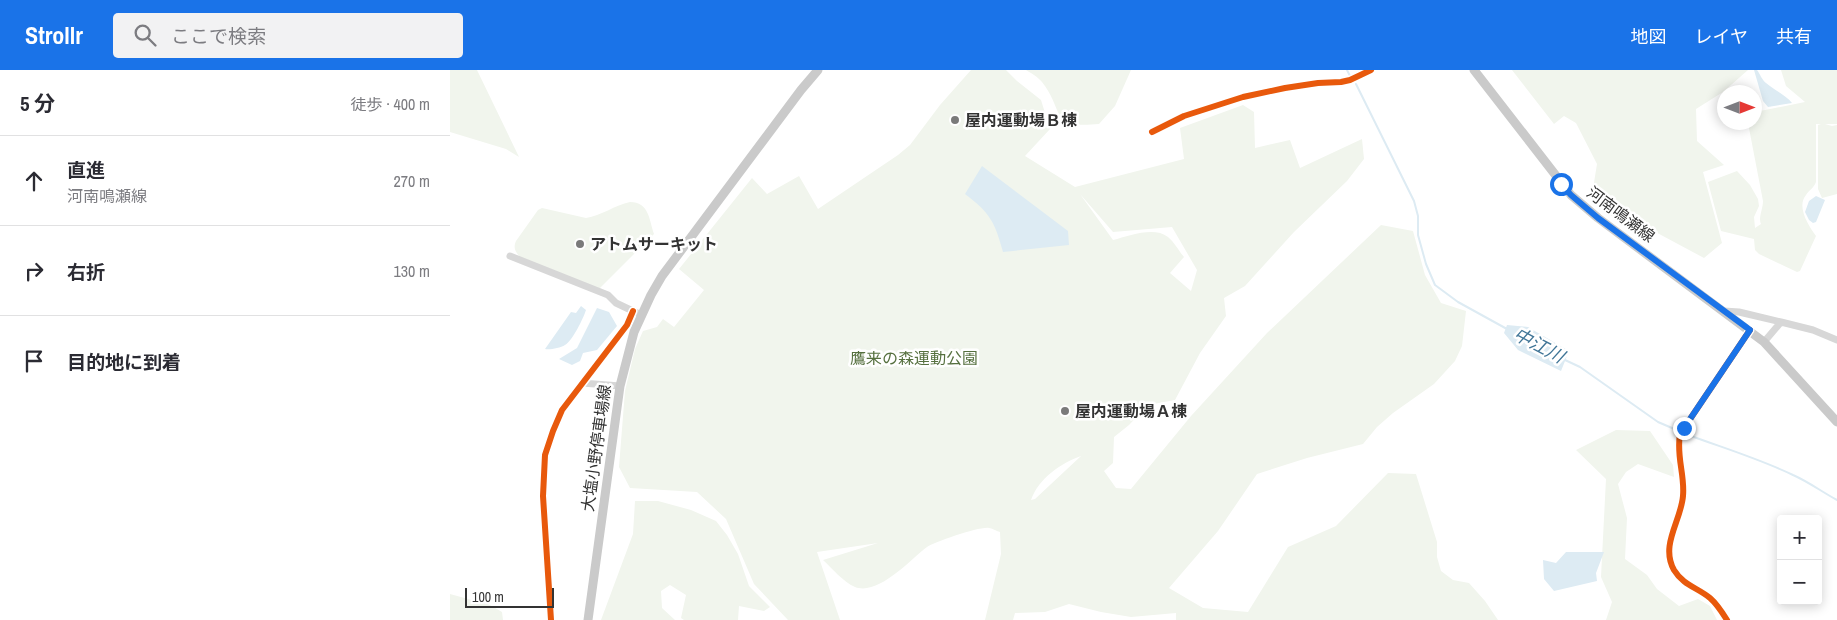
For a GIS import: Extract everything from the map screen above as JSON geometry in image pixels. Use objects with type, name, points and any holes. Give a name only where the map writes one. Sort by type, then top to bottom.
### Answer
[{"type":"main road","name":"大塩小野停車場線","points":[[588,620],[620,386],[637,313],[662,276],[818,70]]},
{"type":"main road","name":"河南鳴瀬線","points":[[1474,70],[1571,195],[1598,218],[1750,330],[1764,342],[1837,422]]},
{"type":"street","points":[[1152,132],[1184,116],[1243,97],[1318,83],[1341,82],[1371,70]]},
{"type":"street","points":[[510,256],[608,295],[616,303],[637,313],[562,410],[545,455],[543,496],[551,620]]},
{"type":"street","points":[[1724,311],[1739,312],[1813,330],[1837,340]]},
{"type":"street","points":[[1764,342],[1781,322]]},
{"type":"street","points":[[1727,620],[1710,598],[1680,578],[1671,561],[1670,540],[1683,495],[1678,453],[1682,432],[1750,330]]},
{"type":"street","points":[[582,382],[620,386]]},
{"type":"green space","points":[[450,70],[477,70],[519,157],[506,149],[450,132]]},
{"type":"green space","name":"鷹来の森運動公園","points":[[971,70],[1006,70],[1041,100],[1050,129],[1025,156],[1075,187],[1184,159],[1180,128],[1243,105],[1254,112],[1255,148],[1290,140],[1300,168],[1362,139],[1364,159],[1347,181],[1294,232],[1245,286],[1224,298],[1226,316],[1200,353],[1175,400],[1148,405],[1129,425],[1114,437],[1113,463],[1104,471],[1116,488],[1131,489],[1191,416],[1267,333],[1381,225],[1413,231],[1425,275],[1441,303],[1466,311],[1462,346],[1455,361],[1434,384],[1393,413],[1377,427],[1363,444],[1307,458],[1257,474],[1218,531],[1169,588],[1203,608],[1248,612],[1288,547],[1336,526],[1388,473],[1416,474],[1437,542],[1437,557],[1441,571],[1453,580],[1469,583],[1498,620],[1176,620],[1176,613],[1131,617],[1069,604],[1045,612],[1015,613],[1013,620],[985,620],[1001,554],[1000,532],[984,528],[948,538],[927,547],[883,582],[864,588],[855,587],[846,582],[823,560],[878,543],[817,552],[840,620],[788,620],[754,584],[726,519],[697,492],[630,488],[619,467],[625,391],[635,349],[643,331],[657,327],[663,319],[674,327],[704,290],[679,269],[752,178],[767,194],[799,176],[818,209],[910,145],[940,105]],"holes":[[[1080,194],[1113,232],[1172,227],[1197,270],[1191,291],[1170,273],[1184,257],[1168,237],[1156,232],[1149,232],[1113,240]],[[1081,456],[1035,499],[1031,500],[1045,478],[1058,467]]]},
{"type":"green space","points":[[1026,70],[1131,70],[1115,106],[1099,124],[1083,125],[1065,121],[1060,116],[1049,92],[1042,82]]},
{"type":"green space","points":[[1512,70],[1748,70],[1731,85],[1717,85],[1717,96],[1696,109],[1697,141],[1724,165],[1703,172],[1722,243],[1704,258],[1648,228],[1642,238],[1591,201],[1597,164],[1576,123],[1564,116],[1554,124]]},
{"type":"green space","points":[[1781,70],[1837,70],[1837,124],[1825,124],[1837,125],[1837,194],[1822,198],[1818,189],[1818,125],[1821,124],[1816,124],[1816,182],[1806,195],[1802,205],[1805,216],[1816,236],[1800,271],[1797,272],[1759,254],[1755,250],[1754,239],[1721,231],[1708,182],[1737,171],[1750,185],[1758,199],[1759,206],[1754,217],[1755,228],[1761,224],[1763,201],[1749,130],[1762,130],[1762,111],[1805,102],[1786,86]]},
{"type":"green space","name":"アトムサーキット","points":[[630,202],[645,208],[654,234],[599,289],[521,258],[515,250],[516,241],[538,210],[542,208],[586,218]]},
{"type":"green space","points":[[1616,430],[1650,431],[1673,465],[1674,477],[1638,464],[1626,472],[1618,484],[1627,518],[1625,559],[1647,575],[1657,589],[1679,606],[1698,599],[1710,606],[1717,620],[1606,620],[1612,602],[1601,577],[1606,479],[1576,450]]},
{"type":"green space","points":[[635,501],[658,501],[691,510],[716,521],[738,554],[749,586],[770,607],[764,611],[739,606],[738,620],[684,620],[681,618],[686,595],[670,585],[661,591],[662,608],[675,620],[601,620],[633,534]]},
{"type":"green space","points":[[450,594],[490,605],[502,612],[503,620],[450,620]]},
{"type":"water","points":[[1754,70],[1757,70],[1769,86],[1787,97],[1792,103],[1768,107],[1762,98],[1762,85],[1758,85]]},
{"type":"water","points":[[982,166],[1068,231],[1069,245],[1003,252],[994,225],[986,213],[965,194]]},
{"type":"water","points":[[1816,196],[1825,200],[1816,222],[1813,223],[1805,212],[1809,201]]},
{"type":"water","points":[[581,306],[586,310],[571,339],[558,348],[545,349],[571,312],[576,313]]},
{"type":"water","points":[[597,308],[609,312],[617,326],[597,350],[583,353],[580,361],[572,365],[559,359],[577,348]]},
{"type":"water","points":[[1507,325],[1528,327],[1569,351],[1561,371],[1518,350],[1504,333]]},
{"type":"water","points":[[1566,552],[1604,552],[1596,573],[1597,581],[1554,591],[1544,579],[1543,560],[1556,563]]},
{"type":"waterway","name":"中江川","points":[[1347,70],[1350,76]]},
{"type":"waterway","name":"中江川","points":[[1356,84],[1414,201],[1418,216],[1418,235],[1426,264],[1435,285],[1458,302],[1507,329]]},
{"type":"waterway","name":"中江川","points":[[1565,360],[1580,367],[1658,422],[1679,431]]},
{"type":"waterway","name":"中江川","points":[[1683,433],[1780,469],[1837,500]]},
{"type":"cycle path","points":[[1152,132],[1184,116],[1243,97],[1285,88],[1341,82],[1371,70]]},
{"type":"cycle path","points":[[551,620],[543,496],[545,455],[562,410],[627,325],[633,311]]},
{"type":"cycle path","points":[[1727,620],[1710,598],[1686,583],[1678,575],[1670,561],[1669,551],[1672,533],[1683,496],[1679,450],[1680,434],[1750,330]]},
{"type":"place","name":"屋内運動場Ｂ棟","points":[[955,120]]},
{"type":"place","name":"アトムサーキット","points":[[580,244]]},
{"type":"place","name":"屋内運動場Ａ棟","points":[[1065,411]]},
{"type":"route","points":[[1561,184],[1598,218],[1750,330],[1684,428]]}]
